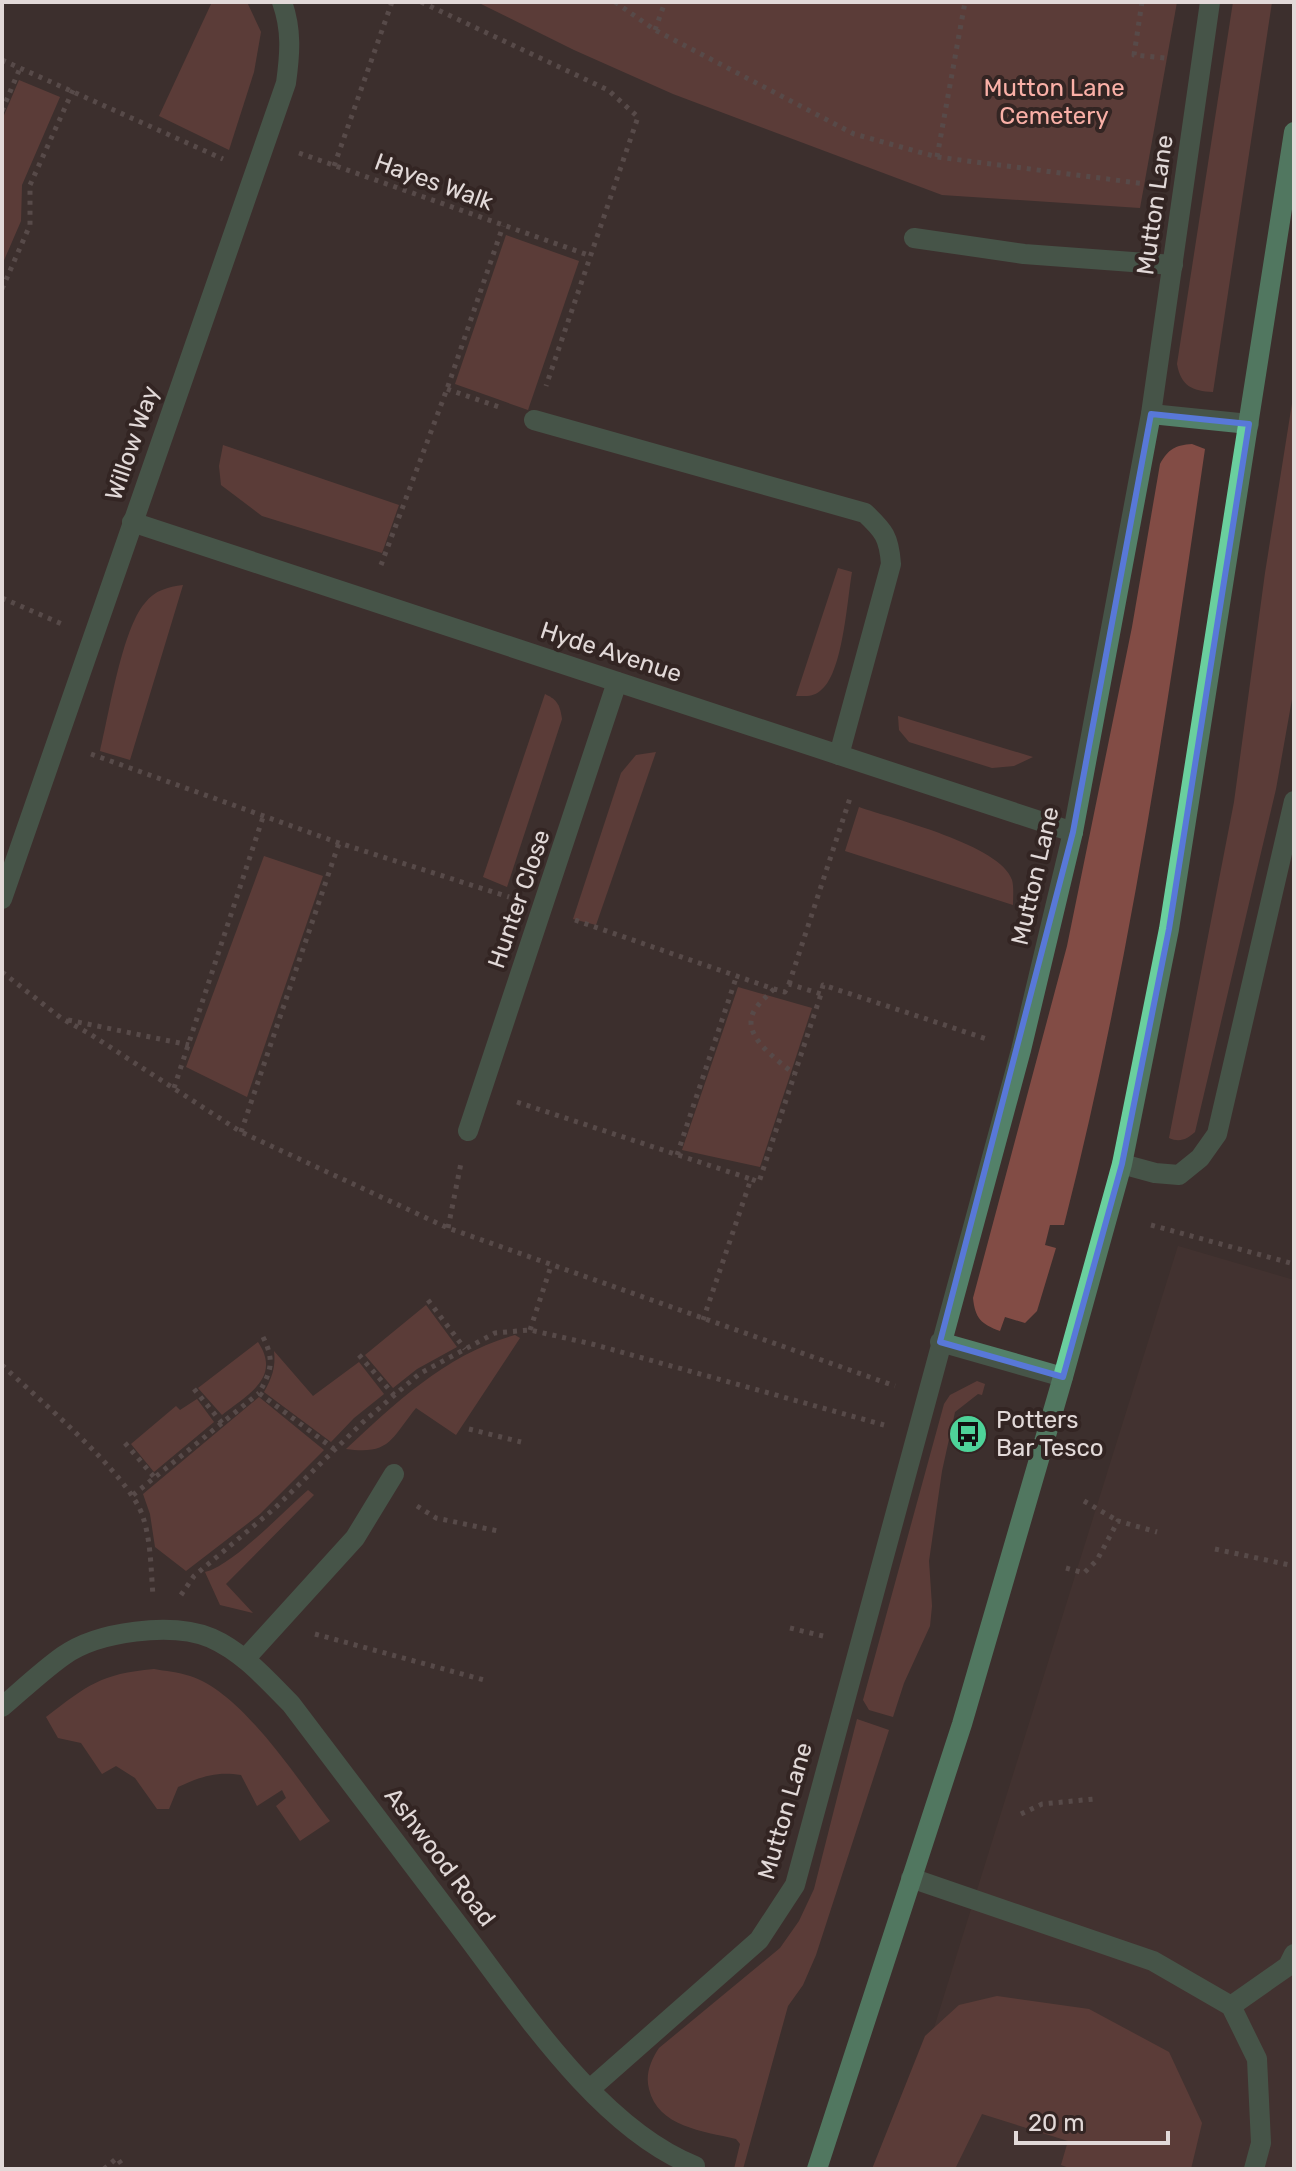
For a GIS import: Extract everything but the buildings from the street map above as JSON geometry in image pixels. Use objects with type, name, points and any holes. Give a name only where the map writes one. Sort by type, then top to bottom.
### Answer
[{"type":"main road","points":[[817,2169],[958,1737],[1122,1164],[1169,929],[1294,132]]},
{"type":"street","name":"Willow Way","points":[[2,899],[286,83],[290,26],[282,2]]},
{"type":"street","name":"Mutton Lane","points":[[590,2089],[759,1940],[795,1885],[1021,1050],[1073,832],[1151,414],[1210,2]]},
{"type":"street","points":[[914,238],[1024,254],[1173,265]]},
{"type":"street","points":[[1151,414],[1249,424]]},
{"type":"street","points":[[534,420],[865,513],[878,525],[889,540],[891,564],[839,755]]},
{"type":"street","name":"Hyde Avenue","points":[[132,522],[1073,832]]},
{"type":"street","name":"Hunter Close","points":[[468,1131],[617,682]]},
{"type":"street","points":[[1122,1164],[1155,1173],[1179,1175],[1200,1158],[1217,1134],[1294,801]]},
{"type":"street","points":[[940,1342],[1063,1377]]},
{"type":"street","points":[[245,1659],[355,1538],[394,1474]]},
{"type":"street","name":"Ashwood Road","points":[[2,1707],[65,1654],[101,1639],[133,1632],[175,1630],[211,1638],[245,1659],[291,1704],[556,2054],[590,2089]]},
{"type":"street","points":[[911,1878],[1153,1961],[1231,2006],[1257,2059],[1261,2143],[1254,2169]]},
{"type":"street","points":[[1231,2006],[1288,1966],[1294,1954]]},
{"type":"street","points":[[590,2089],[643,2139],[669,2156],[695,2166],[695,2169]]},
{"type":"path","points":[[334,166],[392,2]]},
{"type":"path","points":[[421,2],[608,90],[638,117],[534,420],[447,389]]},
{"type":"path","points":[[615,2],[655,30],[854,134],[937,157],[1183,189]]},
{"type":"path","points":[[655,30],[665,2]]},
{"type":"path","points":[[937,157],[965,2]]},
{"type":"path","points":[[1142,2],[1134,55],[1164,60],[1167,45]]},
{"type":"path","points":[[2,60],[253,173]]},
{"type":"path","points":[[2,111],[20,68]]},
{"type":"path","points":[[2,289],[30,225],[30,185],[73,90]]},
{"type":"path","name":"Hayes Walk","points":[[264,141],[592,256]]},
{"type":"path","points":[[368,600],[447,389],[503,226]]},
{"type":"path","points":[[2,598],[93,636]]},
{"type":"path","points":[[56,742],[339,843],[785,992],[861,762]]},
{"type":"path","points":[[174,1088],[264,814]]},
{"type":"path","points":[[241,1132],[339,843]]},
{"type":"path","points":[[2,972],[61,1018],[241,1132],[448,1228],[926,1397]]},
{"type":"path","points":[[677,1155],[736,978]]},
{"type":"path","points":[[789,984],[821,994]]},
{"type":"path","points":[[480,1090],[759,1182],[823,985],[1021,1050]]},
{"type":"path","points":[[774,989],[755,1010],[750,1026],[758,1041],[794,1074]]},
{"type":"path","points":[[61,1018],[189,1045]]},
{"type":"path","points":[[448,1228],[468,1131]]},
{"type":"path","points":[[703,1320],[751,1179]]},
{"type":"path","points":[[1151,1225],[1294,1264]]},
{"type":"path","points":[[530,1330],[551,1266]]},
{"type":"path","points":[[428,1300],[465,1349]]},
{"type":"path","points":[[133,1495],[259,1393],[271,1364],[270,1351],[263,1337]]},
{"type":"path","points":[[359,1355],[394,1395]]},
{"type":"path","points":[[194,1389],[222,1423]]},
{"type":"path","points":[[259,1393],[334,1449]]},
{"type":"path","points":[[469,1429],[521,1442]]},
{"type":"path","points":[[125,1443],[155,1478]]},
{"type":"path","points":[[1084,1501],[1118,1521],[1157,1532]]},
{"type":"path","points":[[417,1506],[436,1518],[498,1531]]},
{"type":"path","points":[[1066,1568],[1084,1573],[1097,1560],[1118,1521]]},
{"type":"path","points":[[1215,1549],[1294,1566]]},
{"type":"path","points":[[277,1624],[484,1680]]},
{"type":"path","points":[[1021,1814],[1042,1804],[1094,1799]]},
{"type":"path","points":[[104,2169],[117,2158]]},
{"type":"path","points":[[115,2169],[117,2158]]},
{"type":"path","points":[[117,2158],[125,2169]]},
{"type":"highlighted area","points":[[1151,414],[1249,424],[1169,929],[1122,1164],[1063,1377],[940,1342],[1073,832]]},
{"type":"shaded area","points":[[1178,1246],[1294,1280],[1294,2169],[890,2169]]},
{"type":"green space","points":[[212,2],[247,2],[261,32],[254,72],[229,150],[159,116]]},
{"type":"green space","name":"Mutton Lane Cemetery","points":[[477,2],[1177,2],[1140,208],[942,195],[673,94]]},
{"type":"green space","points":[[1233,2],[1272,2],[1213,392],[1189,386],[1181,378],[1177,364]]},
{"type":"green space","points":[[19,80],[60,97],[22,185],[21,221],[2,265],[2,120]]},
{"type":"green space","points":[[506,235],[579,261],[528,410],[455,384]]},
{"type":"green space","points":[[1294,391],[1294,688],[1276,789],[1195,1132],[1177,1140],[1169,1138],[1234,802],[1265,573]]},
{"type":"green space","points":[[1192,444],[1205,449],[1145,839],[1108,1033],[1064,1225],[1050,1225],[1045,1245],[1056,1248],[1037,1311],[1025,1323],[1005,1317],[1000,1331],[980,1319],[973,1298],[1067,946],[1132,627],[1160,464],[1173,449]]},
{"type":"green space","points":[[223,445],[399,505],[382,553],[262,516],[221,485],[219,466]]},
{"type":"green space","points":[[838,568],[852,572],[843,636],[834,670],[817,693],[796,696]]},
{"type":"green space","points":[[183,585],[130,760],[100,751],[123,652],[137,615],[157,592]]},
{"type":"green space","points":[[545,694],[558,704],[562,719],[507,887],[483,877]]},
{"type":"green space","points":[[898,716],[1033,757],[1014,766],[992,768],[909,742],[899,730]]},
{"type":"green space","points":[[656,752],[596,925],[573,919],[621,773],[636,755]]},
{"type":"green space","points":[[859,807],[944,835],[988,856],[1004,867],[1012,880],[1013,905],[845,851]]},
{"type":"green space","points":[[264,856],[323,876],[247,1097],[186,1067]]},
{"type":"green space","points":[[738,987],[812,1008],[760,1167],[682,1150]]},
{"type":"green space","points":[[426,1305],[457,1347],[417,1369],[393,1388],[365,1355]]},
{"type":"green space","points":[[515,1335],[520,1338],[456,1435],[416,1408],[381,1447],[346,1449],[403,1397],[445,1367],[491,1343]]},
{"type":"green space","points":[[258,1342],[266,1366],[264,1376],[251,1393],[222,1415],[198,1388]]},
{"type":"green space","points":[[274,1351],[313,1396],[359,1362],[384,1394],[331,1442],[264,1392],[273,1372]]},
{"type":"green space","points":[[977,1381],[985,1384],[982,1395],[978,1394],[955,1412],[942,1471],[929,1561],[930,1626],[904,1683],[893,1717],[869,1710],[863,1700],[944,1404],[950,1395]]},
{"type":"green space","points":[[259,1397],[324,1450],[260,1514],[186,1571],[155,1547],[150,1514],[143,1494]]},
{"type":"green space","points":[[197,1399],[214,1422],[154,1472],[131,1444],[176,1406],[180,1410]]},
{"type":"green space","points":[[308,1490],[314,1495],[226,1584],[253,1613],[220,1605],[205,1572],[243,1549]]},
{"type":"green space","points":[[154,1669],[190,1676],[210,1685],[229,1700],[267,1739],[330,1821],[300,1841],[276,1806],[286,1798],[282,1790],[257,1806],[241,1775],[232,1774],[208,1776],[178,1787],[169,1809],[157,1809],[135,1778],[116,1766],[102,1774],[81,1743],[58,1738],[46,1717],[73,1697],[107,1678]]},
{"type":"green space","points":[[857,1719],[889,1730],[816,1955],[803,1985],[788,2006],[743,2169],[734,2169],[740,2144],[736,2139],[696,2130],[662,2112],[649,2089],[650,2067],[659,2048],[780,1948],[799,1921],[814,1889]]},
{"type":"green space","points":[[997,1996],[1089,2009],[1169,2052],[1202,2123],[1191,2169],[1072,2169],[1061,2165],[1068,2141],[982,2114],[955,2169],[872,2169],[925,2036],[959,2005]]},
{"type":"place","name":"Potters Bar Tesco","points":[[968,1434]]}]
